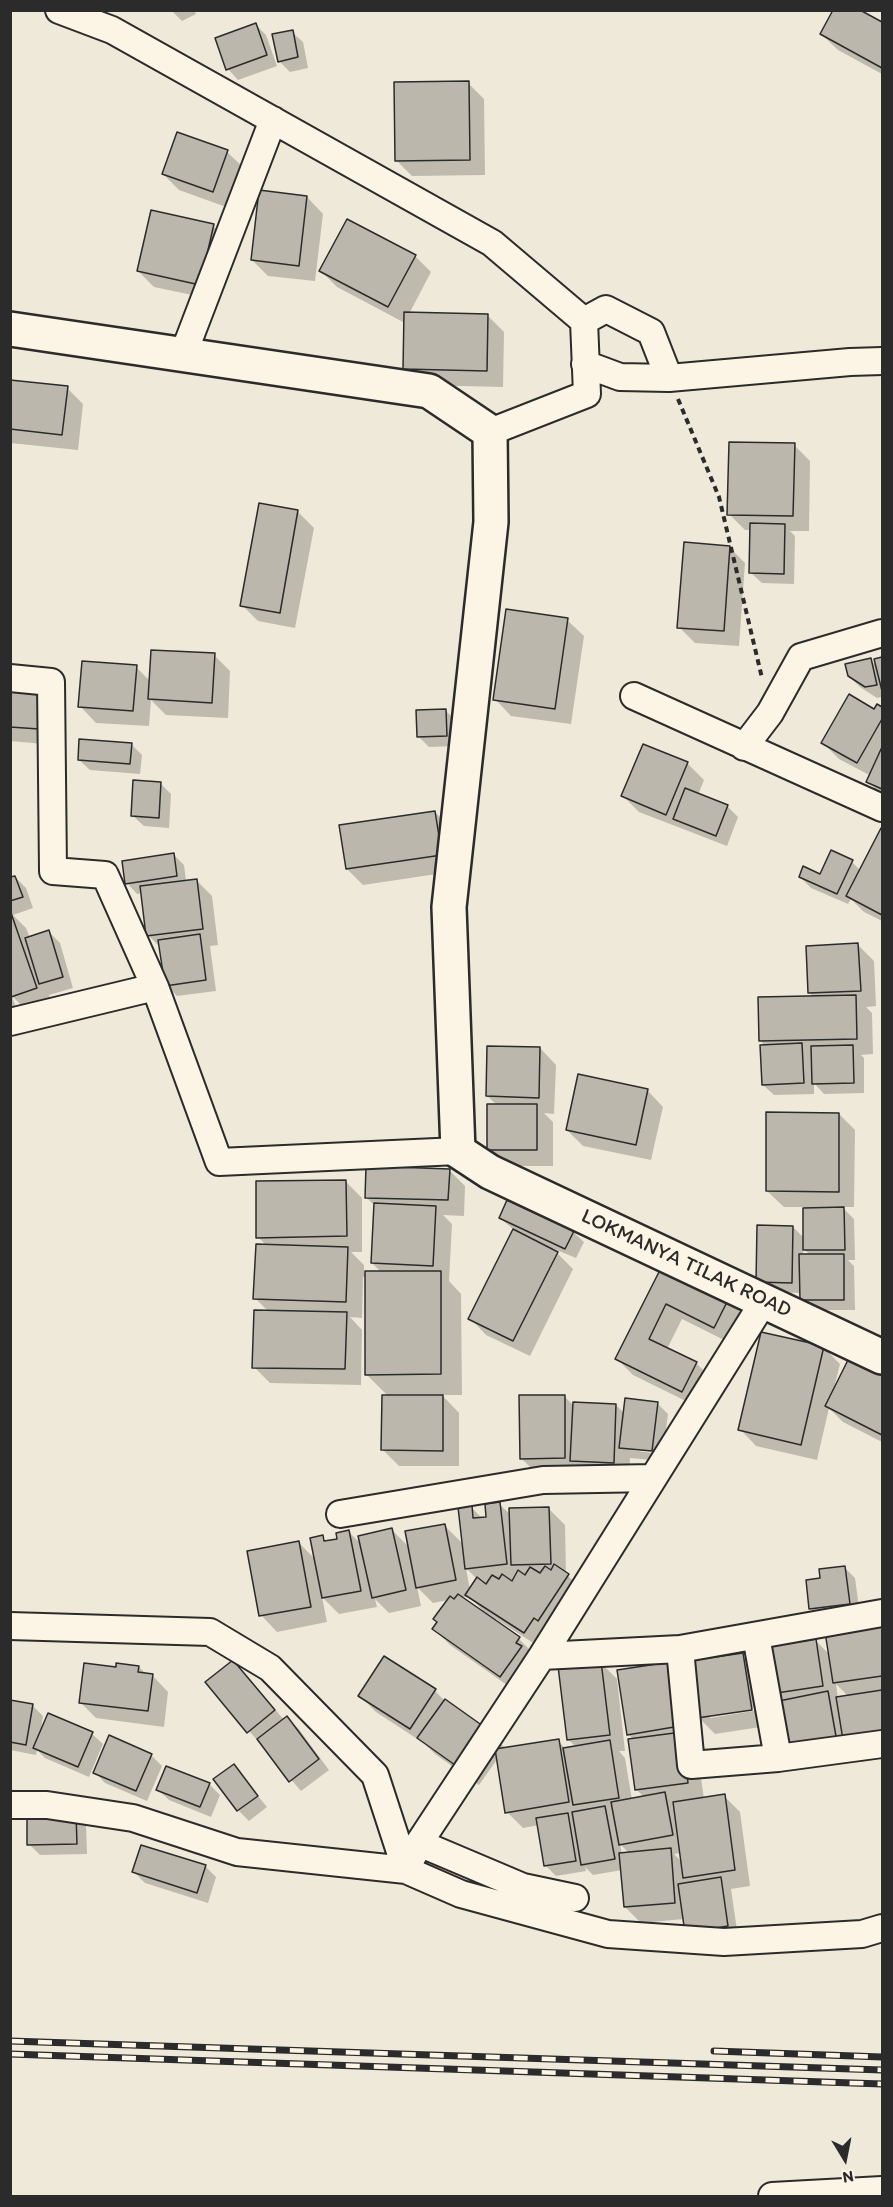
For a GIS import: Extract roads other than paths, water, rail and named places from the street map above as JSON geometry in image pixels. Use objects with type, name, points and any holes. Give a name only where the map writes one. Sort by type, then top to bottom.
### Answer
[{"type":"main road","points":[[10,329],[429,391],[490,432],[491,522],[449,907],[458,1151]]},
{"type":"main road","name":"LOKMANYA TILAK ROAD","points":[[458,1151],[490,1172],[882,1357]]},
{"type":"street","points":[[59,10],[107,20],[273,120],[492,243],[584,321],[587,394],[490,432]]},
{"type":"street","points":[[183,355],[273,120]]},
{"type":"street","points":[[584,321],[606,309],[651,332],[669,378]]},
{"type":"street","points":[[585,364],[620,377],[669,378],[850,362],[882,362]]},
{"type":"street","points":[[744,747],[770,713],[801,657],[882,633]]},
{"type":"street","points":[[10,678],[51,682],[53,871],[105,875],[155,987],[219,1162],[458,1151]]},
{"type":"street","points":[[634,696],[882,808]]},
{"type":"street","points":[[10,1022],[155,987]]},
{"type":"street","points":[[406,1870],[419,1843],[542,1656],[764,1301]]},
{"type":"street","points":[[340,1514],[543,1480],[654,1478]]},
{"type":"street","points":[[542,1656],[680,1649],[882,1613]]},
{"type":"street","points":[[10,1626],[210,1632],[270,1668],[375,1775],[406,1870]]},
{"type":"street","points":[[756,1636],[778,1758]]},
{"type":"street","points":[[680,1649],[691,1765],[778,1758],[882,1744]]},
{"type":"street","points":[[10,1805],[47,1805],[133,1818],[237,1852],[406,1870],[460,1894],[608,1934],[724,1942],[862,1934],[882,1928]]},
{"type":"street","points":[[419,1843],[523,1887],[575,1898]]},
{"type":"street","points":[[772,2196],[882,2190]]},
{"type":"railway","points":[[10,2041],[882,2070]]},
{"type":"railway","points":[[714,2051],[882,2057]]},
{"type":"railway","points":[[10,2054],[882,2084]]}]
